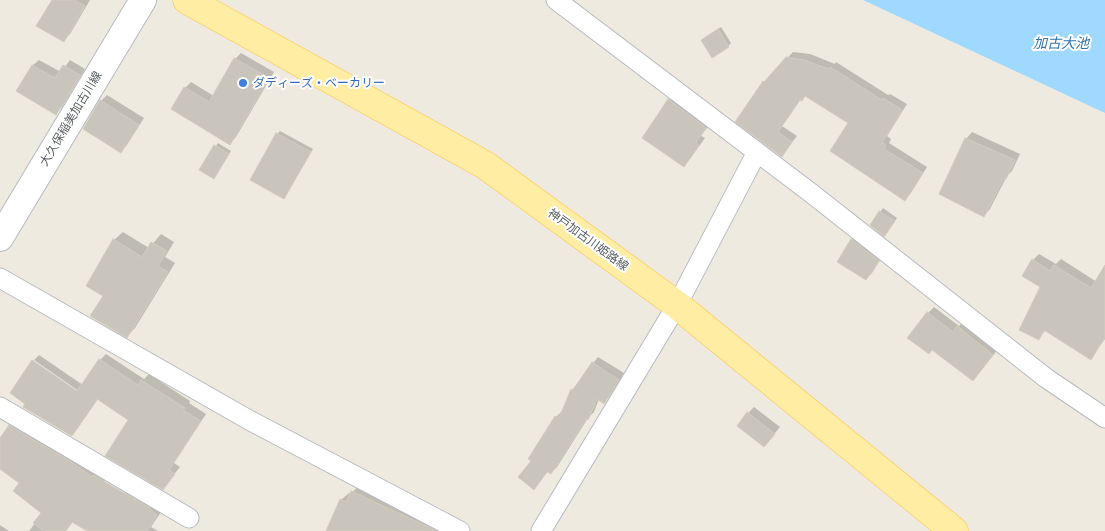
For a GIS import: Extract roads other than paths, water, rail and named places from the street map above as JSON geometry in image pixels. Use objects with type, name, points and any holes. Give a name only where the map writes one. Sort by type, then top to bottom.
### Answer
[{"type":"main road","name":"大久保稲美加古川線","points":[[0,238],[143,0]]},
{"type":"main road","name":"神戸加古川姫路線","points":[[187,0],[485,165],[677,305],[954,531]]},
{"type":"street","points":[[556,0],[758,152],[1046,378],[1105,418]]},
{"type":"street","points":[[541,531],[677,305],[758,152]]},
{"type":"street","points":[[0,278],[249,420],[460,531]]},
{"type":"street","points":[[0,407],[189,518]]},
{"type":"water","name":"加古大池","points":[[863,0],[1105,0],[1105,113]]},
{"type":"place","name":"ダディーズ・ベーカリー","points":[[243,83]]}]
